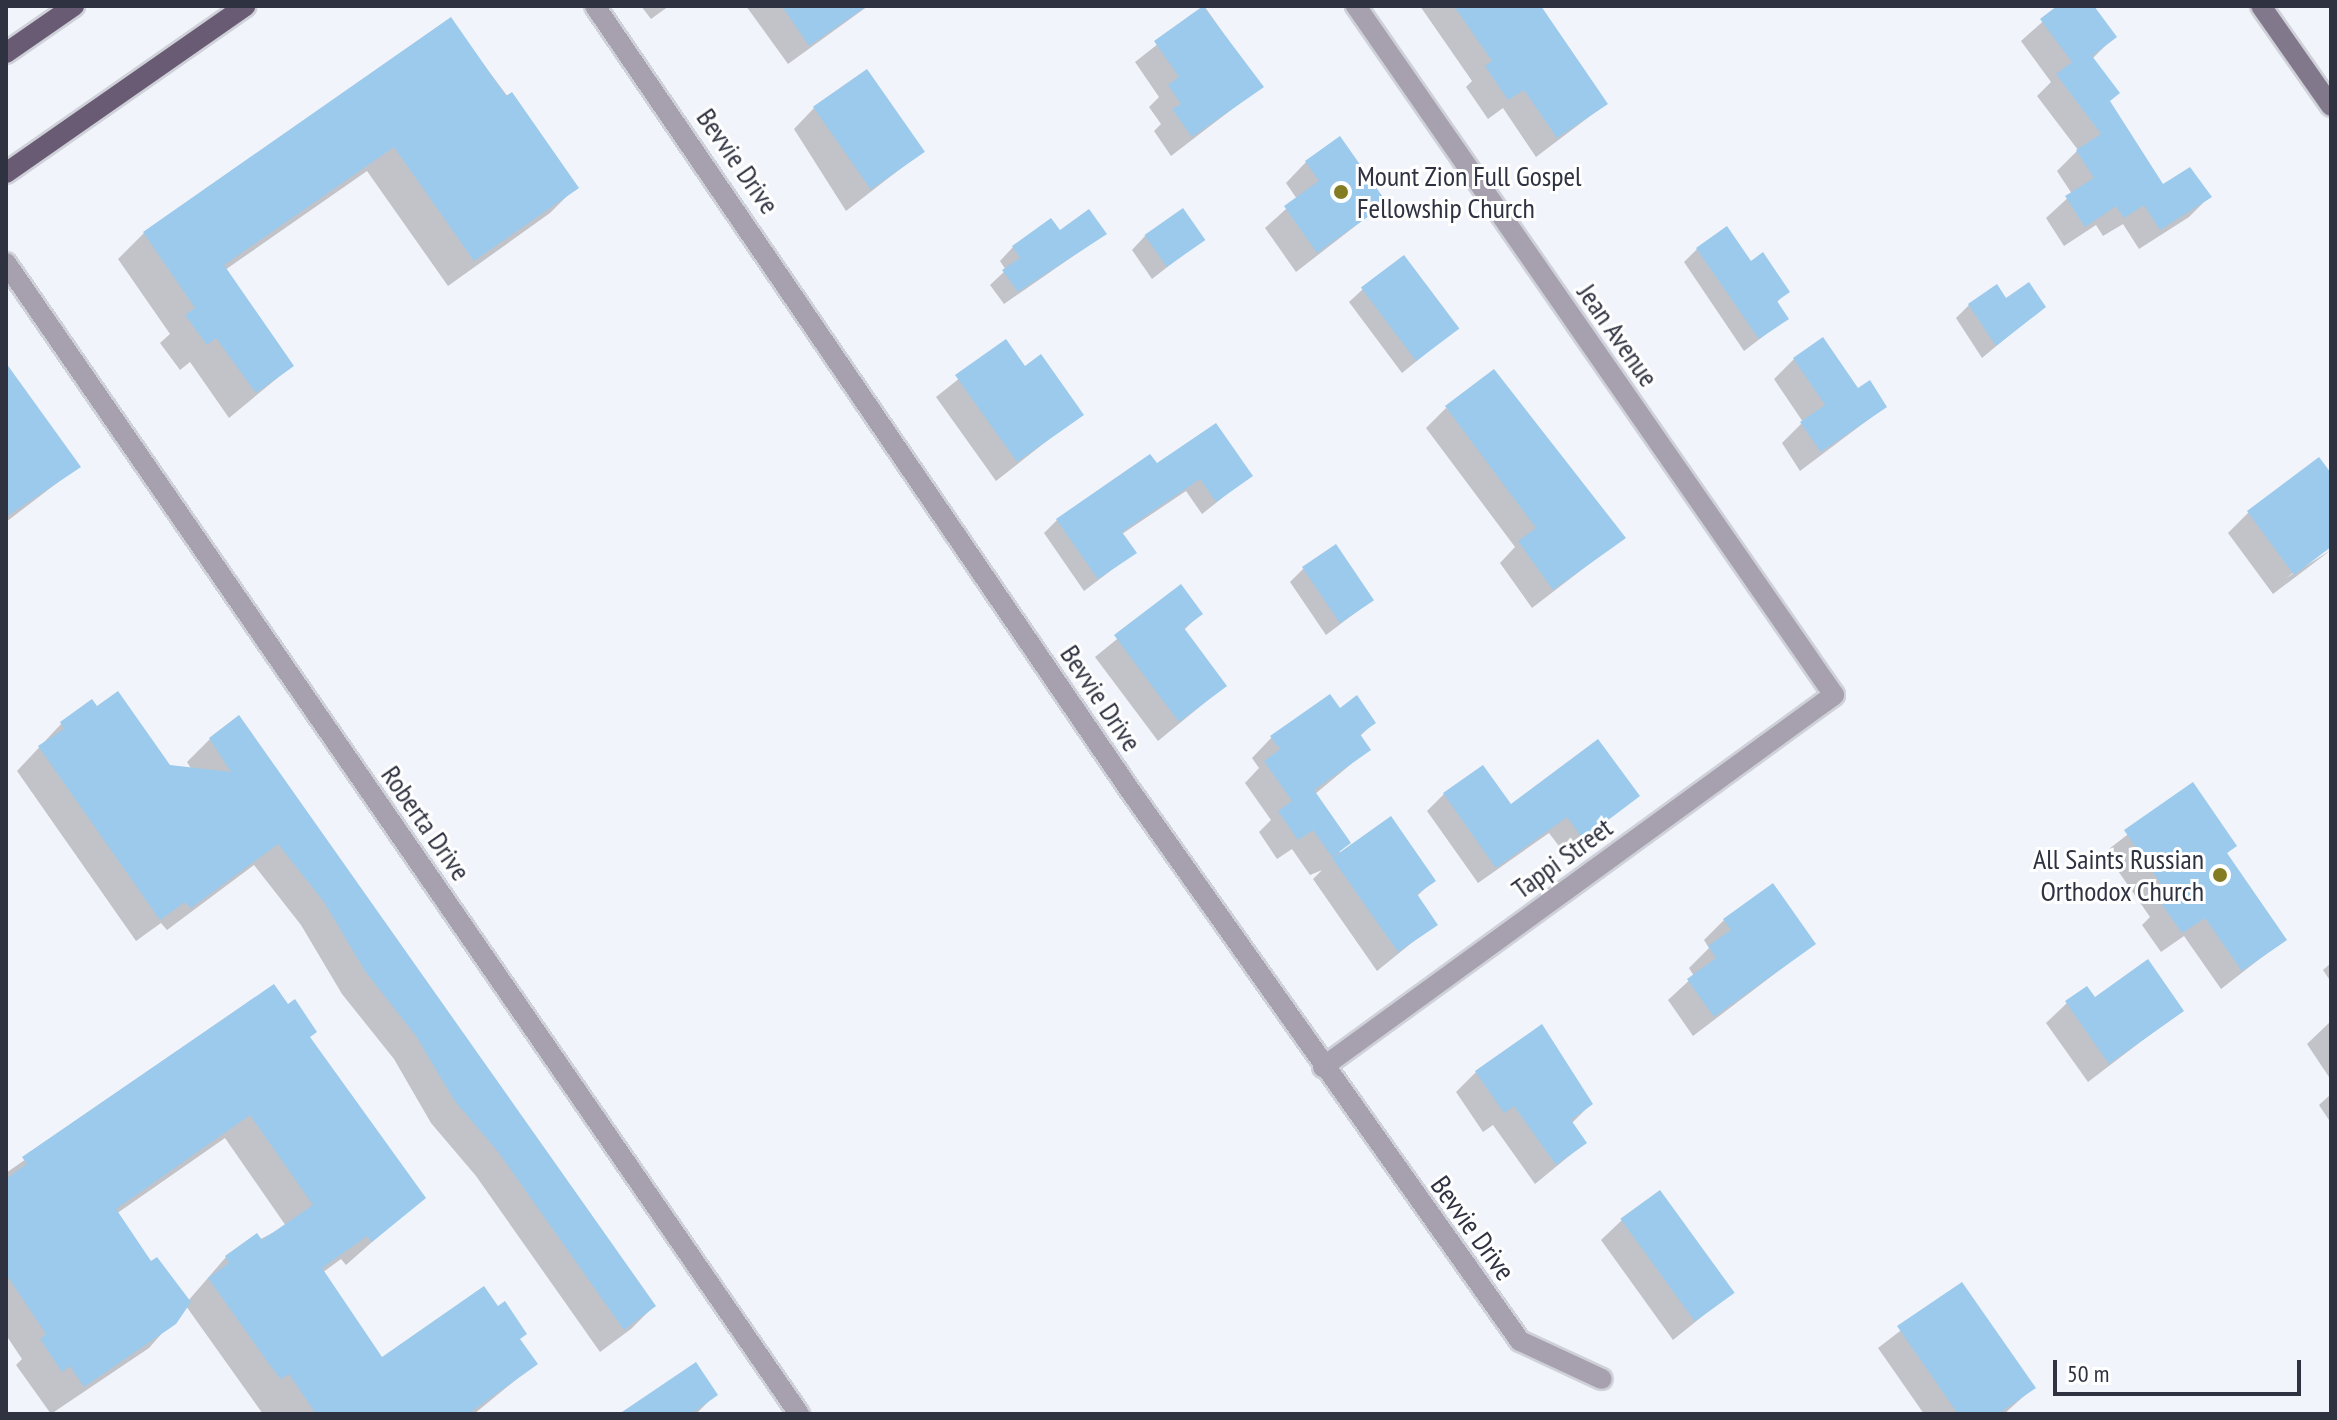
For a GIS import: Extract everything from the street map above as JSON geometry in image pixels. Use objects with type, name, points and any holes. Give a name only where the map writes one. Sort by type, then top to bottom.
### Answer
[{"type":"main road","points":[[6,53],[74,6]]},
{"type":"main road","points":[[6,173],[245,6]]},
{"type":"main road","points":[[2261,6],[2331,106]]},
{"type":"street","name":"Bevvie Drive","points":[[595,6],[1323,1067],[1520,1341],[1602,1379]]},
{"type":"street","name":"Jean Avenue","points":[[1356,6],[1834,695]]},
{"type":"street","name":"Roberta Drive","points":[[6,263],[799,1414]]},
{"type":"street","name":"Tappi Street","points":[[1323,1067],[1834,695]]},
{"type":"building","points":[[782,6],[867,6],[809,46]]},
{"type":"building","points":[[1203,6],[1264,87],[1192,137],[1172,109],[1181,104],[1168,85],[1179,77],[1154,41]]},
{"type":"building","points":[[1454,6],[1541,6],[1608,104],[1557,138],[1524,90],[1508,100],[1485,66],[1492,61]]},
{"type":"building","points":[[2057,6],[2094,6],[2117,37],[2092,56],[2120,93],[2110,101],[2163,184],[2190,167],[2212,197],[2160,230],[2144,205],[2124,218],[2116,206],[2085,227],[2065,196],[2094,178],[2076,150],[2101,134],[2056,74],[2072,62],[2040,19]]},
{"type":"building","points":[[451,17],[506,96],[512,92],[579,188],[474,261],[394,147],[224,265],[294,366],[256,393],[216,338],[207,345],[185,315],[195,308],[143,232]]},
{"type":"building","points":[[867,69],[925,152],[871,190],[813,107]]},
{"type":"building","name":"Mount Zion Full Gospel Fellowship Church","points":[[1340,136],[1387,203],[1317,253],[1284,206],[1319,181],[1305,161]]},
{"type":"building","points":[[1183,208],[1205,240],[1167,267],[1144,235]]},
{"type":"building","points":[[1089,209],[1107,234],[1018,292],[1002,270],[1020,258],[1012,246],[1051,218],[1060,230]]},
{"type":"building","points":[[1727,226],[1751,261],[1763,252],[1790,292],[1777,301],[1789,319],[1759,339],[1696,248]]},
{"type":"building","points":[[1404,255],[1459,328],[1416,361],[1361,287]]},
{"type":"building","points":[[2029,282],[2046,307],[1996,346],[1968,304],[1997,284],[2006,298]]},
{"type":"building","points":[[1823,337],[1858,388],[1870,380],[1887,407],[1821,452],[1800,422],[1825,405],[1793,358]]},
{"type":"building","points":[[1006,339],[1025,366],[1041,354],[1084,415],[1017,462],[955,375]]},
{"type":"building","points":[[6,363],[81,467],[6,517]]},
{"type":"building","points":[[1494,369],[1626,538],[1553,590],[1518,541],[1536,528],[1445,406]]},
{"type":"building","points":[[1216,423],[1253,476],[1216,502],[1200,479],[1122,532],[1137,553],[1098,579],[1056,519],[1150,454],[1157,463]]},
{"type":"building","points":[[2319,457],[2331,473],[2331,547],[2294,575],[2247,511]]},
{"type":"building","points":[[1336,544],[1374,600],[1340,623],[1302,567]]},
{"type":"building","points":[[1181,584],[1203,614],[1184,628],[1227,686],[1179,722],[1114,635]]},
{"type":"building","points":[[118,691],[170,765],[231,772],[209,738],[239,715],[656,1306],[624,1330],[499,1153],[454,1100],[416,1036],[365,971],[324,902],[278,844],[191,908],[185,902],[160,920],[38,746],[64,729],[60,722],[92,699],[97,706]]},
{"type":"building","points":[[1330,694],[1340,708],[1357,695],[1376,723],[1360,734],[1371,750],[1314,790],[1351,843],[1332,857],[1313,830],[1298,840],[1278,811],[1292,801],[1264,761],[1280,749],[1270,736]]},
{"type":"building","points":[[1598,739],[1640,796],[1583,839],[1567,817],[1496,868],[1443,793],[1483,765],[1511,804]]},
{"type":"building","points":[[2193,782],[2237,846],[2227,853],[2287,940],[2242,971],[2205,918],[2182,933],[2161,903],[2170,897],[2124,830]]},
{"type":"building","points":[[1391,816],[1436,881],[1417,894],[1438,925],[1398,952],[1332,858]]},
{"type":"building","points":[[1773,883],[1816,944],[1714,1017],[1687,979],[1716,958],[1708,946],[1731,930],[1723,919]]},
{"type":"building","points":[[2148,959],[2184,1011],[2109,1064],[2065,1001],[2087,986],[2095,997]]},
{"type":"building","points":[[274,984],[288,1004],[295,999],[317,1032],[310,1037],[426,1198],[372,1242],[367,1236],[322,1268],[382,1357],[484,1286],[498,1306],[505,1301],[527,1334],[520,1339],[538,1364],[468,1414],[316,1414],[289,1374],[281,1379],[272,1368],[208,1278],[229,1263],[225,1256],[257,1233],[262,1240],[313,1205],[250,1115],[116,1209],[151,1261],[157,1257],[191,1302],[176,1324],[84,1387],[70,1366],[62,1372],[40,1339],[46,1334],[6,1274],[6,1179],[27,1164],[22,1157]]},
{"type":"building","points":[[1542,1024],[1593,1104],[1571,1120],[1587,1143],[1556,1165],[1514,1106],[1504,1113],[1475,1071]]},
{"type":"building","points":[[1660,1190],[1735,1293],[1695,1322],[1620,1219]]},
{"type":"building","points":[[1962,1282],[2036,1388],[1998,1414],[1958,1414],[1897,1326]]},
{"type":"building","points":[[696,1362],[718,1395],[691,1414],[619,1414]]},
{"type":"place","name":"Mount Zion Full Gospel Fellowship Church","points":[[1341,192]]},
{"type":"place","name":"All Saints Russian Orthodox Church","points":[[2220,875]]}]
